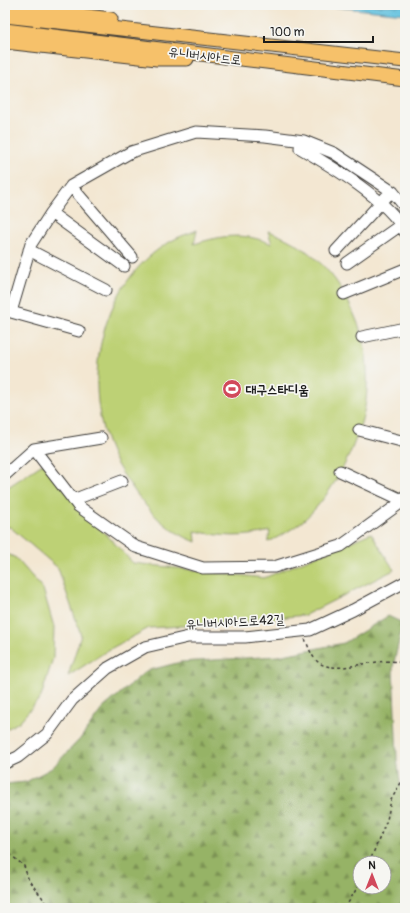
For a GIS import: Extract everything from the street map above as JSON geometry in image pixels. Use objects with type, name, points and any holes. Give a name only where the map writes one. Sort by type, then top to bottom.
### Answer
[{"type":"main road","points":[[5,6],[157,25],[235,42]]},
{"type":"main road","name":"유니버시아드로","points":[[5,16],[405,61]]},
{"type":"main road","name":"유니버시아드로","points":[[5,30],[405,80]]},
{"type":"main road","points":[[5,42],[157,59],[231,58]]},
{"type":"street","points":[[79,331],[11,312],[29,250],[31,244],[50,213],[71,186],[131,152],[196,132],[265,136],[304,141],[334,153],[393,192],[405,207]]},
{"type":"street","points":[[304,141],[300,148],[329,165],[381,202],[404,226],[347,263]]},
{"type":"street","points":[[71,186],[132,257]]},
{"type":"street","points":[[336,251],[381,202],[393,192]]},
{"type":"street","points":[[50,213],[124,266]]},
{"type":"street","points":[[29,250],[106,290]]},
{"type":"street","points":[[344,294],[405,269]]},
{"type":"street","points":[[362,337],[405,328]]},
{"type":"street","points":[[359,430],[405,442]]},
{"type":"street","points":[[5,475],[34,449],[101,438]]},
{"type":"street","points":[[34,449],[78,506],[136,547],[203,568],[274,568],[341,546],[404,498],[340,471]]},
{"type":"street","points":[[73,500],[122,481]]},
{"type":"street","name":"유니버시아드로42길","points":[[5,763],[18,757],[47,734],[72,700],[108,668],[145,647],[188,637],[245,637],[310,630],[405,582]]},
{"type":"path","points":[[302,631],[315,660],[328,668],[388,661],[405,664]]},
{"type":"path","points":[[372,855],[387,820],[391,800],[405,776]]},
{"type":"path","points":[[5,850],[24,866],[29,881],[42,896],[48,908]]},
{"type":"path","points":[[344,908],[352,895]]},
{"type":"path","points":[[373,908],[382,905],[386,908]]},
{"type":"green space","name":"대구스타디움","points":[[197,230],[194,244],[224,237],[243,236],[272,244],[268,231],[293,242],[315,258],[334,278],[348,301],[361,331],[364,343],[367,371],[365,407],[356,437],[343,468],[325,496],[304,520],[282,535],[268,542],[270,531],[251,535],[233,536],[214,535],[195,531],[196,542],[169,528],[149,510],[122,473],[111,452],[102,423],[97,393],[98,362],[104,332],[115,303],[131,277],[151,255],[177,238]]},
{"type":"green space","points":[[44,463],[76,502],[133,563],[264,578],[371,533],[394,570],[305,615],[231,623],[149,628],[110,649],[68,676],[81,635],[58,568],[10,527],[5,528],[5,489]]},
{"type":"green space","points":[[5,553],[16,558],[43,589],[54,627],[53,658],[41,697],[19,722],[5,730]]},
{"type":"green space","points":[[388,616],[403,623],[393,667],[397,759],[401,788],[405,789],[405,908],[5,908],[5,784],[26,782],[52,768],[80,739],[102,709],[146,671],[181,662],[278,656],[344,643]]},
{"type":"water","points":[[314,5],[405,5],[405,14]]},
{"type":"place","name":"대구스타디움","points":[[232,389]]}]
